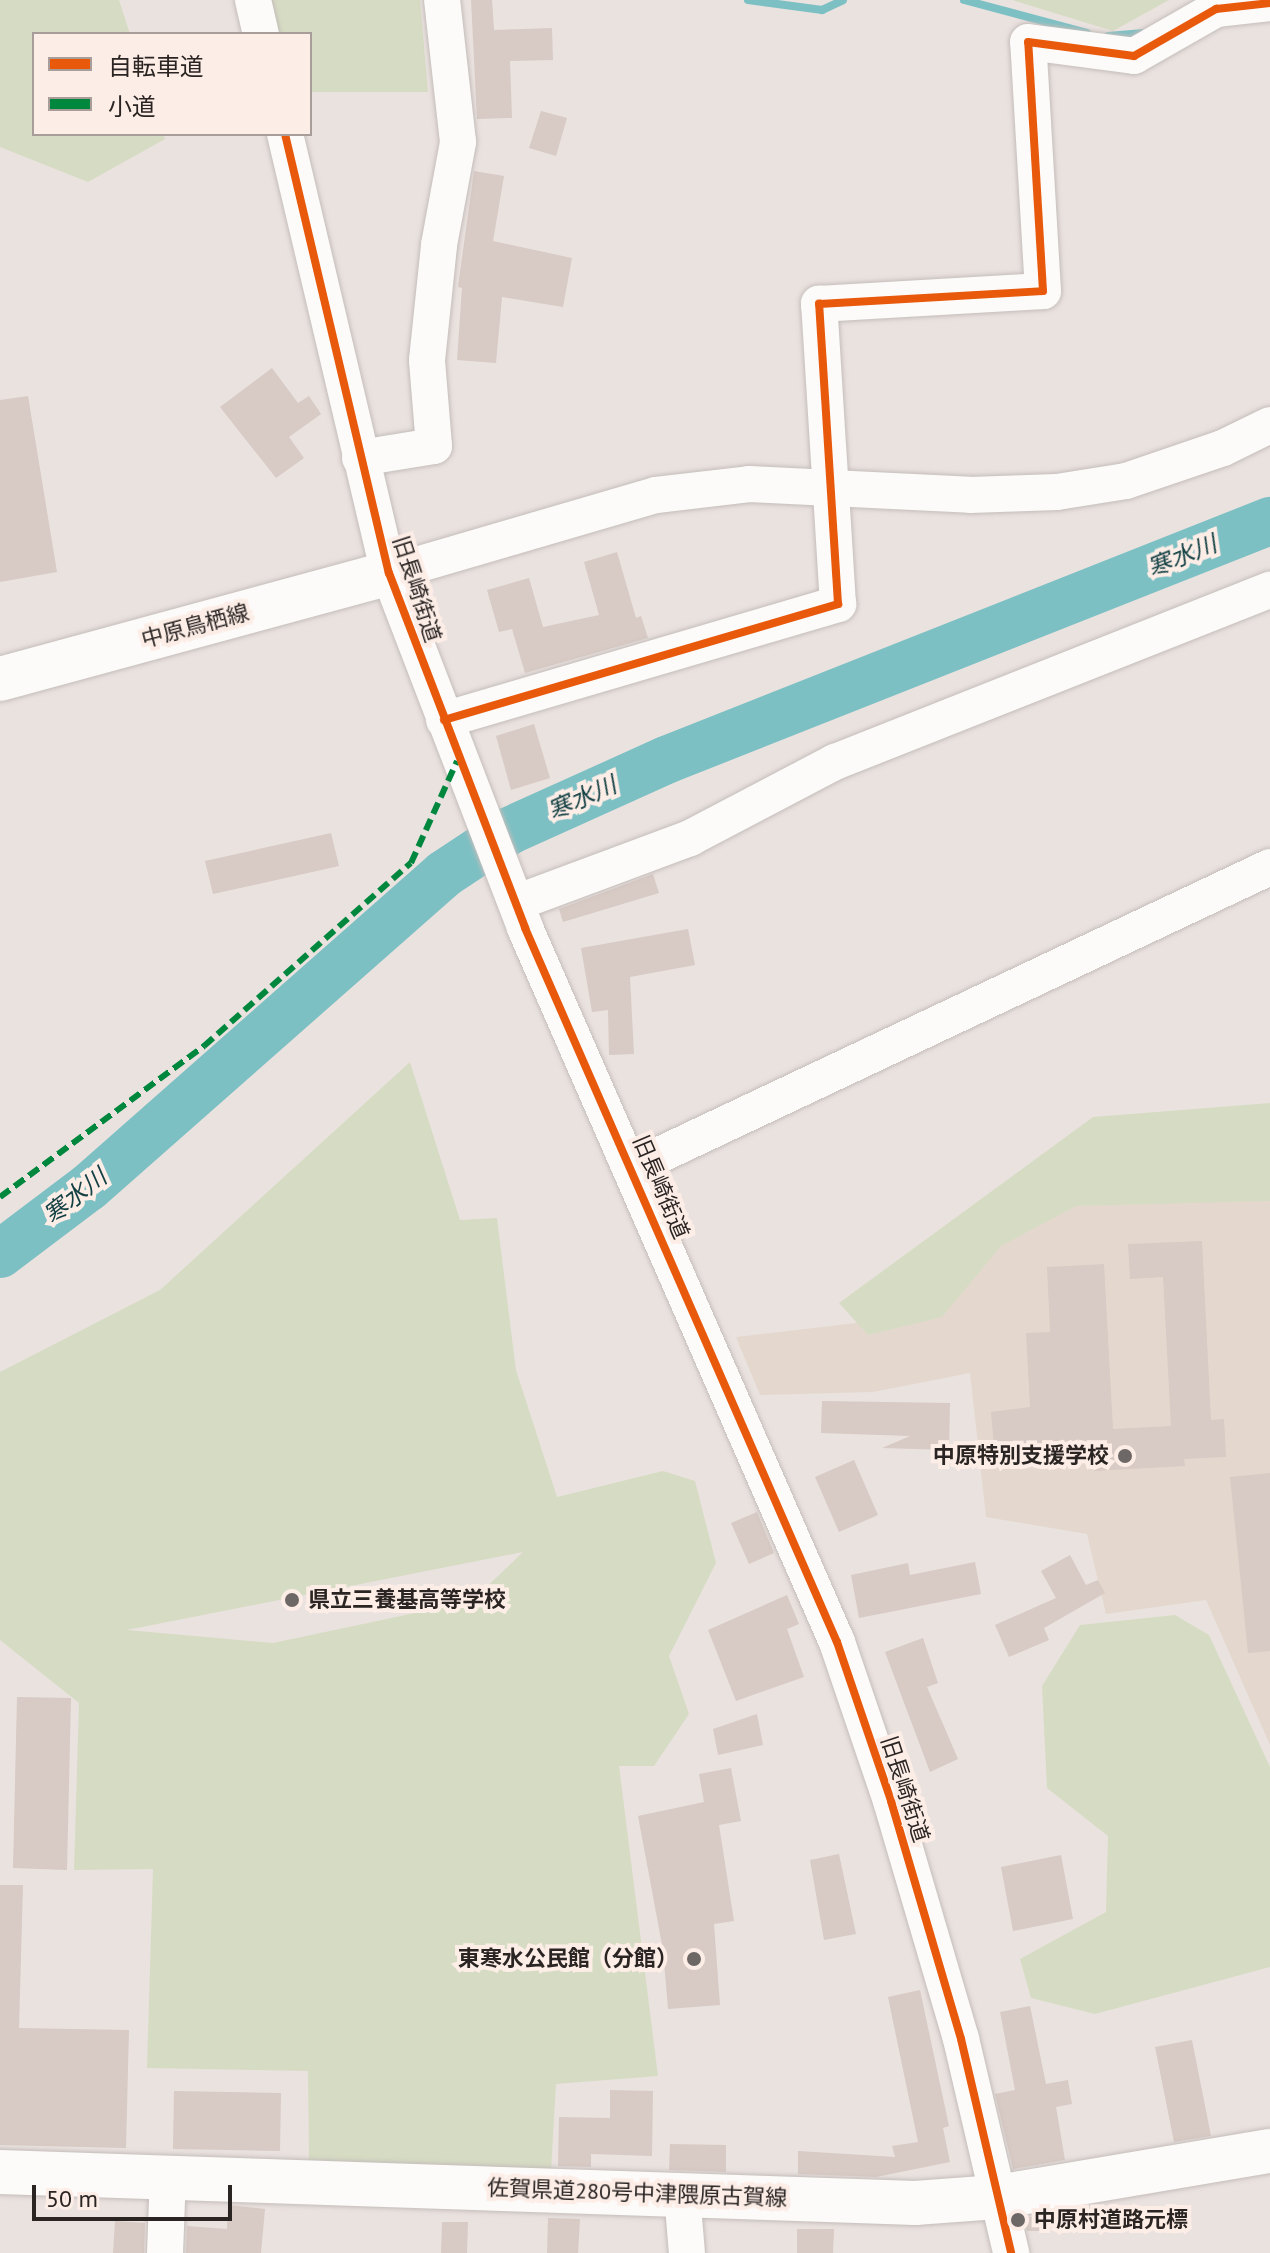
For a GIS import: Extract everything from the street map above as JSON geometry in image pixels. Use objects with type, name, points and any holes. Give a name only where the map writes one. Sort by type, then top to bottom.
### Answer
[{"type":"main road","name":"中原鳥栖線","points":[[0,679],[389,573]]},
{"type":"main road","name":"佐賀県道280号中津隈原古賀線","points":[[0,2172],[915,2203],[997,2197],[1270,2151]]},
{"type":"street","points":[[253,0],[261,32]]},
{"type":"street","points":[[360,458],[434,446],[427,360],[439,245],[458,142],[442,0]]},
{"type":"street","points":[[444,720],[838,604],[819,304],[1043,291],[1028,42],[1134,56],[1216,9],[1270,3]]},
{"type":"street","name":"旧長崎街道","points":[[285,136],[389,573],[475,807],[634,1167],[837,1642],[891,1801],[961,2039],[1011,2253]]},
{"type":"street","points":[[389,573],[656,495],[749,484],[830,485],[970,495],[1057,492],[1126,481],[1223,448],[1270,425]]},
{"type":"street","points":[[518,902],[690,838],[835,762],[1270,590]]},
{"type":"street","points":[[634,1167],[1270,867]]},
{"type":"street","points":[[165,2253],[168,2176]]},
{"type":"street","points":[[682,2194],[687,2253]]},
{"type":"shaded area","name":"中原特別支援学校","points":[[1270,1181],[1270,1745],[1206,1600],[1106,1614],[1087,1534],[986,1517],[970,1373],[873,1392],[760,1395],[736,1337],[882,1320],[1070,1188]]},
{"type":"green space","points":[[0,0],[119,0],[129,32],[32,32],[32,136],[164,136],[165,139],[88,182],[0,147]]},
{"type":"green space","points":[[269,0],[420,0],[428,92],[312,92],[312,32],[277,32]]},
{"type":"green space","points":[[1012,0],[1169,0],[1113,31]]},
{"type":"green space","name":"県立三養基高等学校","points":[[410,1062],[460,1220],[497,1218],[516,1370],[557,1497],[663,1471],[695,1481],[716,1563],[669,1656],[689,1714],[654,1766],[619,1766],[658,2076],[556,2084],[551,2171],[309,2160],[308,2071],[147,2068],[153,1869],[74,1870],[79,1703],[0,1640],[0,1372],[160,1290]],"holes":[[[523,1552],[472,1601],[273,1643],[127,1630]]]},
{"type":"green space","points":[[1270,1103],[1270,1201],[1076,1206],[1001,1246],[942,1317],[868,1335],[839,1303],[1093,1117]]},
{"type":"green space","points":[[1175,1615],[1209,1635],[1270,1767],[1270,1967],[1095,2014],[1031,1998],[1020,1959],[1106,1912],[1108,1836],[1047,1788],[1042,1686],[1080,1625]]},
{"type":"building","points":[[471,0],[492,0],[494,30],[552,28],[553,60],[510,61],[512,118],[477,119]]},
{"type":"building","points":[[541,111],[567,118],[556,156],[529,148]]},
{"type":"building","points":[[474,171],[504,176],[493,241],[572,258],[563,307],[502,297],[496,363],[457,360],[462,288],[458,287]]},
{"type":"building","points":[[272,368],[298,403],[309,396],[321,414],[289,437],[304,458],[276,478],[220,407]]},
{"type":"building","points":[[28,396],[57,572],[0,582],[0,400]]},
{"type":"building","points":[[617,552],[636,618],[641,616],[648,638],[525,673],[512,629],[499,632],[487,590],[529,578],[543,627],[599,615],[584,562]]},
{"type":"building","points":[[534,724],[550,778],[511,790],[496,736]]},
{"type":"building","points":[[331,833],[339,866],[213,894],[205,861]]},
{"type":"building","points":[[653,874],[659,893],[563,922],[559,909]]},
{"type":"building","points":[[688,929],[695,965],[630,977],[634,1054],[609,1055],[608,1010],[592,1012],[581,948]]},
{"type":"building","points":[[1202,1241],[1211,1420],[1224,1419],[1226,1457],[1184,1459],[1185,1466],[1094,1471],[1094,1455],[1025,1458],[1025,1465],[996,1468],[991,1412],[1030,1407],[1026,1333],[1050,1332],[1047,1267],[1104,1264],[1113,1429],[1171,1426],[1163,1277],[1130,1279],[1128,1244]]},
{"type":"building","points":[[822,1401],[950,1403],[949,1450],[882,1448],[910,1436],[821,1433]]},
{"type":"building","points":[[854,1460],[878,1515],[839,1532],[815,1477]]},
{"type":"building","points":[[1270,1473],[1270,1651],[1248,1653],[1230,1477]]},
{"type":"building","points":[[757,1512],[774,1553],[749,1564],[731,1523]]},
{"type":"building","points":[[1070,1555],[1086,1585],[1098,1580],[1105,1593],[1044,1628],[1049,1640],[1009,1657],[995,1625],[1056,1598],[1041,1571]]},
{"type":"building","points":[[975,1562],[981,1594],[859,1618],[851,1575],[908,1563],[910,1575]]},
{"type":"building","points":[[787,1595],[799,1624],[787,1629],[804,1677],[736,1701],[708,1630]]},
{"type":"building","points":[[923,1638],[938,1683],[927,1687],[958,1759],[930,1772],[885,1652]]},
{"type":"building","points":[[17,1697],[71,1698],[67,1870],[13,1868]]},
{"type":"building","points":[[757,1714],[763,1745],[718,1755],[713,1729]]},
{"type":"building","points":[[731,1768],[741,1821],[719,1825],[734,1921],[714,1924],[720,2005],[668,2009],[663,1950],[638,1816],[704,1802],[699,1774]]},
{"type":"building","points":[[839,1854],[856,1934],[824,1940],[810,1860]]},
{"type":"building","points":[[1061,1855],[1073,1919],[1013,1931],[1001,1867]]},
{"type":"building","points":[[0,1885],[23,1885],[19,2028],[129,2030],[126,2148],[0,2145]]},
{"type":"building","points":[[920,1990],[949,2126],[943,2128],[950,2162],[876,2177],[798,2174],[798,2151],[895,2157],[892,2146],[918,2142],[888,1997]]},
{"type":"building","points":[[1030,2006],[1046,2084],[1068,2080],[1072,2104],[1056,2107],[1065,2160],[1013,2169],[995,2094],[1015,2090],[1000,2012]]},
{"type":"building","points":[[1192,2040],[1211,2136],[1174,2142],[1155,2047]]},
{"type":"building","points":[[610,2090],[653,2091],[652,2156],[591,2154],[591,2167],[558,2166],[559,2117],[610,2118]]},
{"type":"building","points":[[174,2091],[281,2093],[280,2151],[173,2149]]},
{"type":"building","points":[[670,2144],[726,2145],[726,2172],[669,2170]]},
{"type":"building","points":[[228,2205],[265,2209],[261,2253],[186,2253],[187,2226],[227,2229]]},
{"type":"building","points":[[1044,2215],[1043,2231],[1027,2231],[1024,2218]]},
{"type":"building","points":[[548,2218],[580,2219],[578,2253],[547,2253]]},
{"type":"building","points":[[115,2221],[145,2223],[144,2253],[113,2253]]},
{"type":"building","points":[[442,2222],[468,2222],[467,2253],[441,2253]]},
{"type":"building","points":[[797,2229],[834,2229],[833,2253],[797,2253]]},
{"type":"waterway","points":[[748,0],[822,10],[843,0]]},
{"type":"waterway","points":[[964,0],[1087,33]]},
{"type":"waterway","points":[[1108,36],[1141,33]]},
{"type":"waterway","name":"寒水川","points":[[0,1254],[89,1187],[444,874],[509,831],[666,760],[1270,521]]},
{"type":"marked path","points":[[0,1197],[204,1046],[411,863],[457,761]]},
{"type":"cycle path","points":[[444,720],[838,604],[819,304],[1043,291],[1028,42],[1134,56],[1216,9],[1270,3]]},
{"type":"cycle path","points":[[285,136],[389,573],[525,928],[837,1642],[891,1801],[961,2039],[1011,2253]]},
{"type":"place","name":"中原特別支援学校","points":[[1125,1456]]},
{"type":"place","name":"県立三養基高等学校","points":[[292,1600]]},
{"type":"place","name":"東寒水公民館（分館）","points":[[694,1959]]},
{"type":"place","name":"中原村道路元標","points":[[1018,2220]]}]
